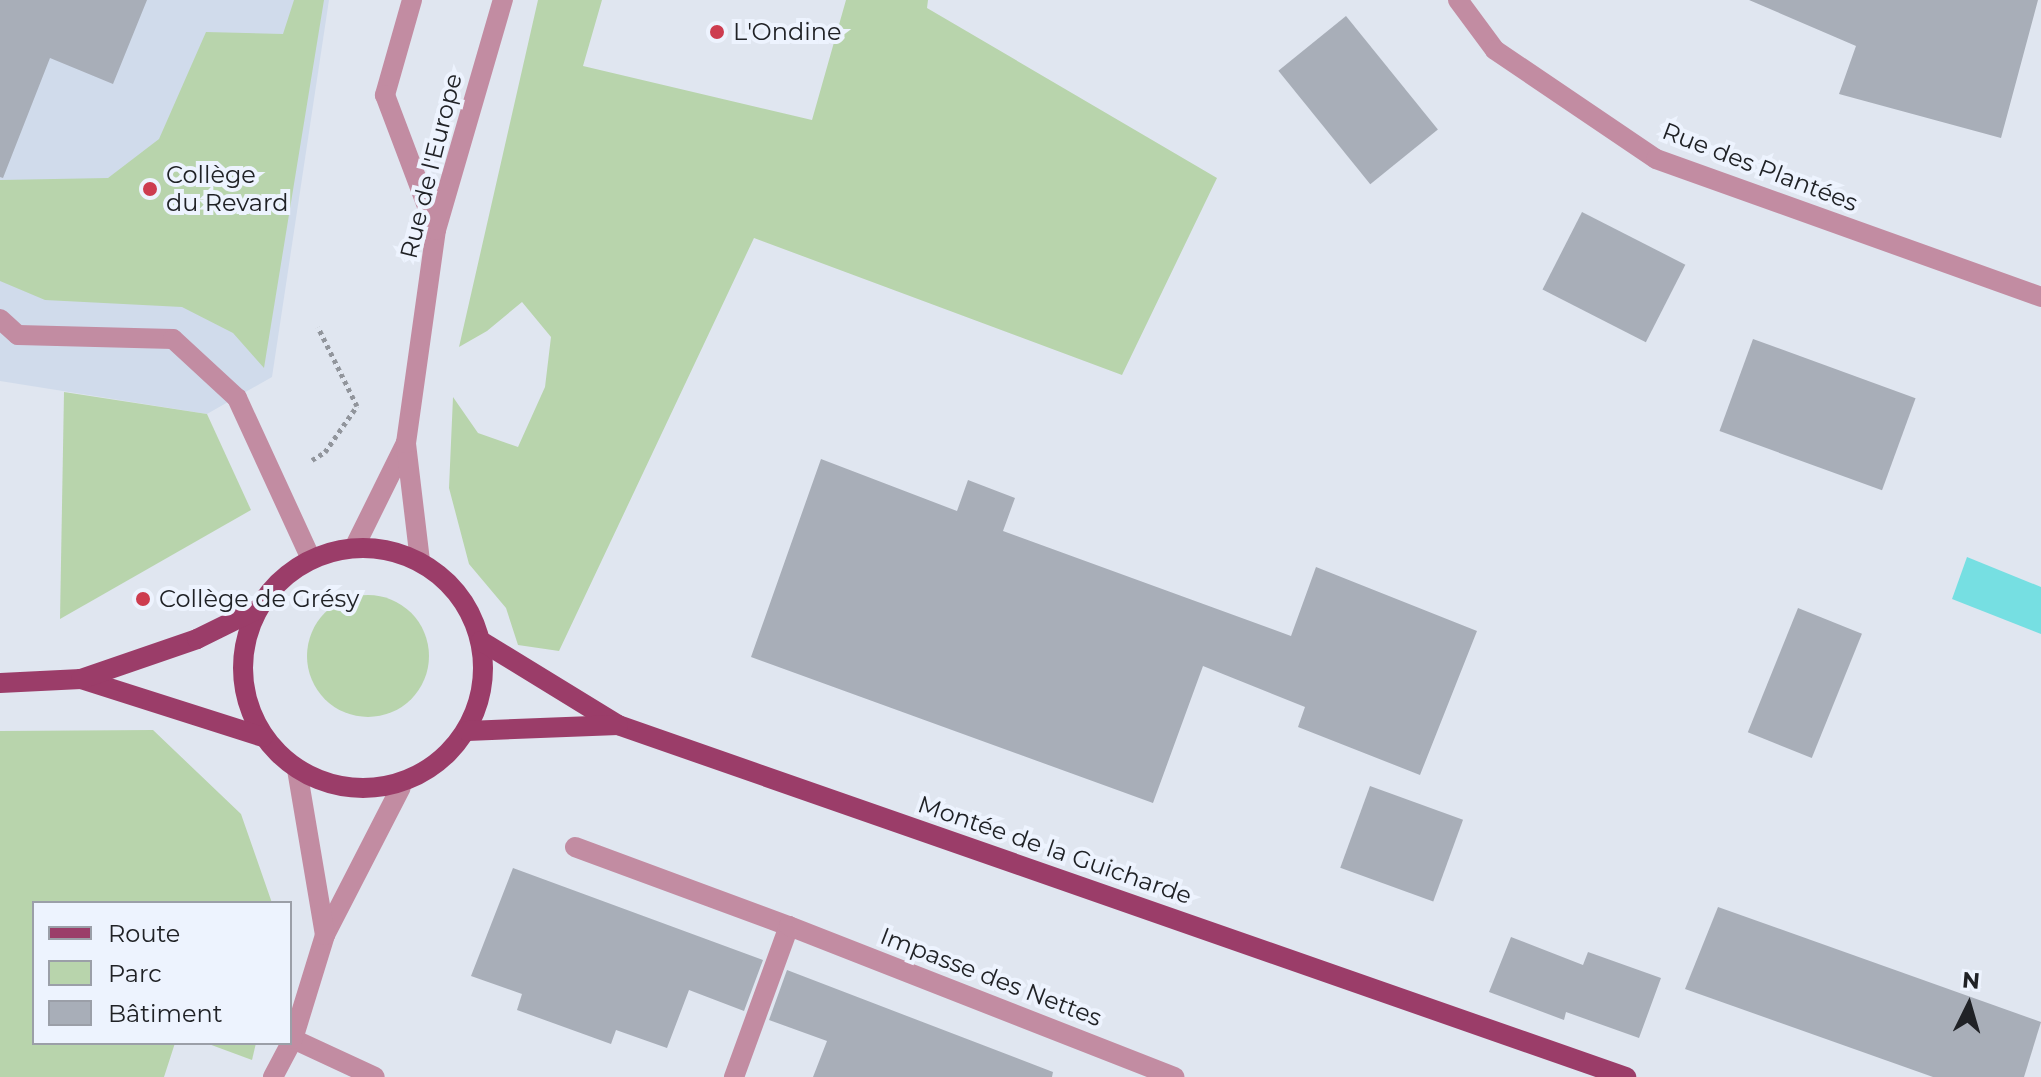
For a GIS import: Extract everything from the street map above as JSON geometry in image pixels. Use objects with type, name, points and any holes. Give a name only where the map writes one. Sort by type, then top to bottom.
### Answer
[{"type":"main road","points":[[354,548],[387,550],[420,561],[447,582],[468,609],[481,641],[484,672],[479,703],[467,731],[446,757],[401,787],[353,788],[323,782],[297,770],[263,737],[248,706],[242,673],[245,640],[258,609],[281,579],[311,559],[354,548]]},
{"type":"main road","points":[[0,683],[81,679],[197,639],[258,609]]},
{"type":"main road","name":"Montée de la Guicharde","points":[[481,641],[618,725],[1626,1077]]},
{"type":"main road","points":[[81,679],[263,737]]},
{"type":"main road","points":[[467,731],[618,725]]},
{"type":"street","points":[[412,0],[385,95],[436,230]]},
{"type":"street","name":"Rue de l'Europe","points":[[420,561],[406,443],[436,230],[503,0]]},
{"type":"street","name":"Rue des Plantées","points":[[1458,0],[1495,50],[1656,159],[2041,297]]},
{"type":"street","points":[[0,319],[18,335],[173,339],[237,398],[311,559]]},
{"type":"street","name":"Rue de l'Europe","points":[[354,548],[406,443]]},
{"type":"street","points":[[297,770],[325,935]]},
{"type":"street","points":[[375,1077],[293,1039],[325,935],[401,787]]},
{"type":"street","name":"Impasse des Nettes","points":[[575,847],[789,926],[1174,1077]]},
{"type":"street","points":[[734,1077],[789,926]]},
{"type":"street","points":[[273,1077],[290,1045]]},
{"type":"path","points":[[278,482],[325,452],[357,406],[318,327]]},
{"type":"shaded area","name":"Collège du Revard","points":[[0,0],[329,0],[272,377],[207,414],[0,381]]},
{"type":"green space","points":[[294,0],[324,0],[264,368],[233,333],[182,307],[45,300],[0,281],[0,180],[108,178],[159,139],[206,32],[283,34]]},
{"type":"green space","points":[[538,0],[602,0],[583,66],[812,120],[846,0],[928,0],[927,8],[1217,178],[1122,375],[754,238],[559,651],[518,645],[506,608],[469,564],[449,488],[453,397],[478,433],[518,447],[545,387],[551,337],[522,302],[487,331],[459,347]]},
{"type":"green space","points":[[64,392],[207,414],[251,510],[60,619]]},
{"type":"green space","points":[[368,595],[392,599],[411,613],[425,632],[429,656],[425,680],[411,699],[392,713],[368,717],[344,713],[325,699],[311,680],[307,656],[311,632],[325,613],[344,599]]},
{"type":"green space","points":[[153,730],[241,814],[271,901],[32,901],[32,1045],[174,1045],[164,1077],[0,1077],[0,731]]},
{"type":"green space","points":[[211,1045],[256,1045],[252,1060]]},
{"type":"water","points":[[1967,557],[2041,587],[2041,634],[1952,599]]},
{"type":"building","points":[[0,0],[147,0],[113,84],[50,58],[3,178],[0,177]]},
{"type":"building","points":[[1749,0],[2038,0],[2001,138],[1839,94],[1856,46]]},
{"type":"building","points":[[1346,16],[1438,129],[1370,184],[1278,71]]},
{"type":"building","points":[[1582,212],[1685,265],[1646,342],[1543,290]]},
{"type":"building","points":[[1753,339],[1916,398],[1882,490],[1719,431]]},
{"type":"building","points":[[821,459],[957,511],[968,480],[1015,498],[1003,531],[1291,636],[1316,567],[1477,631],[1420,775],[1298,727],[1305,707],[1203,666],[1153,803],[751,657]]},
{"type":"building","points":[[1798,608],[1862,634],[1812,758],[1748,732]]},
{"type":"building","points":[[1370,786],[1463,820],[1433,902],[1340,868]]},
{"type":"building","points":[[513,868],[763,960],[744,1011],[689,990],[667,1048],[616,1030],[611,1044],[517,1010],[522,994],[471,976]]},
{"type":"building","points":[[1718,907],[2041,1022],[2024,1077],[1933,1077],[1685,989]]},
{"type":"building","points":[[1511,937],[1583,965],[1588,952],[1661,978],[1639,1038],[1566,1012],[1564,1020],[1489,992]]},
{"type":"building","points":[[787,970],[1053,1072],[1052,1077],[813,1077],[827,1041],[769,1020]]},
{"type":"place","name":"L'Ondine","points":[[717,32]]},
{"type":"place","name":"Collège du Revard","points":[[150,189]]},
{"type":"place","name":"Collège de Grésy","points":[[143,599]]}]
